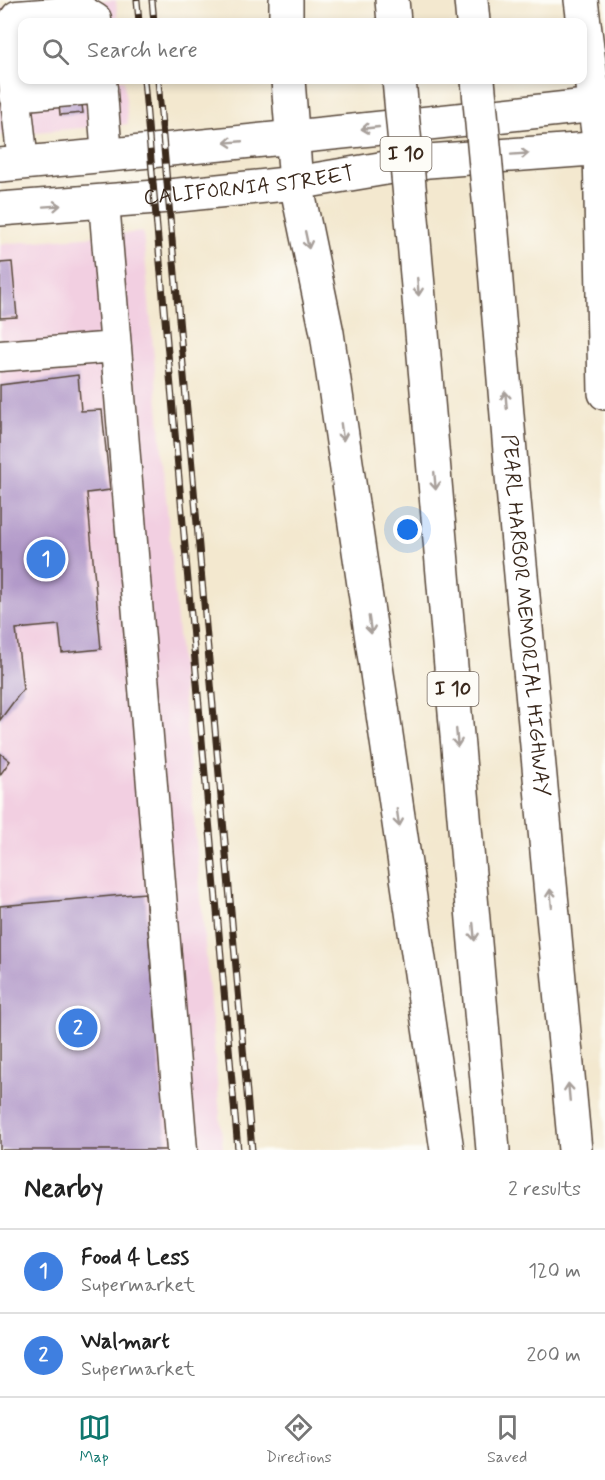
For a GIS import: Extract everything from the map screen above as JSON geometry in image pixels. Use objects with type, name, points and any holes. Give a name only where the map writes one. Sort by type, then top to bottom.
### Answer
[{"type":"main road","points":[[286,0],[286,18]]},
{"type":"main road","points":[[392,0],[394,18]]},
{"type":"main road","points":[[471,0],[473,18]]},
{"type":"main road","points":[[581,0],[584,18]]},
{"type":"main road","points":[[587,33],[600,105],[603,148],[605,393]]},
{"type":"main road","points":[[288,84],[296,183],[327,333],[447,1150]]},
{"type":"main road","name":"I 10","points":[[399,84],[493,1150]]},
{"type":"main road","name":"PEARL HARBOR MEMORIAL HIGHWAY","points":[[478,84],[514,500],[575,1150]]},
{"type":"main road","name":"CALIFORNIA STREET","points":[[11,164],[600,105]]},
{"type":"main road","name":"CALIFORNIA STREET","points":[[0,209],[104,202],[296,183],[428,161],[603,148]]},
{"type":"lane","points":[[11,164],[14,96],[8,28],[17,16],[82,11],[93,18]]},
{"type":"lane","points":[[14,96],[102,84],[107,156]]},
{"type":"lane","points":[[104,202],[182,1150]]},
{"type":"lane","points":[[0,356],[116,347]]},
{"type":"shaded area","points":[[116,0],[118,18],[18,18],[18,84],[124,84],[128,124],[0,135],[0,8]]},
{"type":"shaded area","points":[[143,232],[223,1150],[0,1150],[0,244]]},
{"type":"building","points":[[57,84],[79,84],[83,113],[60,115]]},
{"type":"building","points":[[12,262],[17,317],[0,318],[0,263]]},
{"type":"building","points":[[78,375],[81,411],[102,410],[110,490],[87,493],[101,649],[62,653],[59,625],[16,629],[23,689],[0,720],[0,385]]},
{"type":"building","points":[[0,753],[10,761],[0,775]]},
{"type":"building","points":[[145,893],[167,1150],[0,1150],[0,906]]},
{"type":"railway","points":[[137,0],[139,18]]},
{"type":"railway","points":[[152,0],[154,18]]},
{"type":"railway","points":[[144,84],[238,1150]]},
{"type":"railway","points":[[158,84],[252,1150]]},
{"type":"place","name":"Food 4 Less","points":[[46,559]]},
{"type":"place","name":"Walmart","points":[[78,1028]]}]
